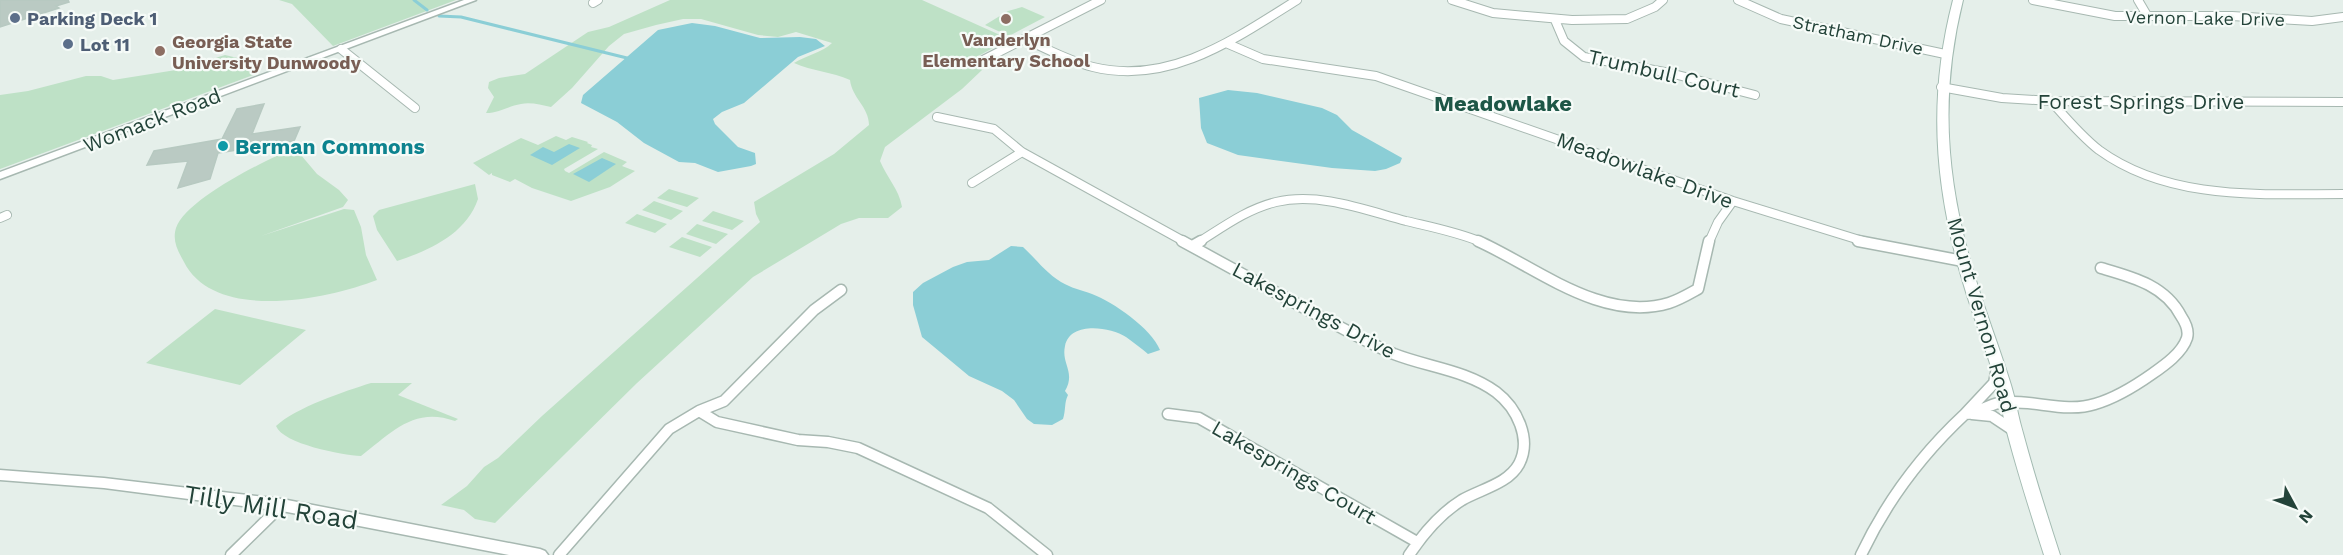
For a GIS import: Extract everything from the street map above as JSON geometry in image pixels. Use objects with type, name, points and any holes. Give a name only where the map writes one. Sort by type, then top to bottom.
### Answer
[{"type":"main road","name":"Mount Vernon Road","points":[[1958,0],[1945,54],[1941,87],[1942,155],[1951,212],[1963,261],[2009,403],[2015,432],[2052,555]]},
{"type":"street","name":"Womack Road","points":[[0,176],[472,0]]},
{"type":"street","points":[[981,61],[1101,0]]},
{"type":"street","points":[[1025,39],[1080,63],[1121,72],[1144,73],[1180,65],[1226,43],[1297,0]]},
{"type":"street","points":[[1452,0],[1469,2],[1493,13],[1555,20],[1627,19],[1655,7],[1664,0]]},
{"type":"street","name":"Stratham Drive","points":[[1738,0],[1781,18],[1945,54]]},
{"type":"street","name":"Vernon Lake Drive","points":[[2033,0],[2115,16],[2232,16],[2312,21],[2343,17]]},
{"type":"street","points":[[2138,0],[2148,16]]},
{"type":"street","name":"Trumbull Court","points":[[1555,20],[1564,41],[1584,57],[1670,74],[1755,95]]},
{"type":"street","name":"Meadowlake Drive","points":[[1226,43],[1263,59],[1376,76],[1733,201],[1850,239],[1963,261]]},
{"type":"street","points":[[341,49],[415,108]]},
{"type":"street","name":"Forest Springs Drive","points":[[1941,87],[2002,98],[2051,101],[2343,102]]},
{"type":"street","points":[[2051,101],[2085,138],[2106,155],[2142,174],[2170,183],[2219,193],[2343,194]]},
{"type":"street","name":"Lakesprings Drive","points":[[937,117],[994,129],[1022,152],[1383,349],[1467,378],[1495,391],[1510,406],[1520,423],[1524,440],[1522,457],[1512,473],[1499,483],[1462,500],[1417,542],[1409,555]]},
{"type":"street","points":[[972,183],[1022,152]]},
{"type":"street","points":[[1194,245],[1237,218],[1261,207],[1290,200],[1317,200],[1454,232],[1496,249],[1593,299],[1624,307],[1649,308],[1670,304],[1698,289],[1703,273],[1706,248],[1719,219],[1733,201]]},
{"type":"street","points":[[1968,414],[1987,405],[2009,403],[2070,408],[2091,406],[2118,397],[2160,369],[2184,346],[2187,334],[2181,318],[2175,305],[2161,291],[2136,278],[2101,268]]},
{"type":"street","points":[[559,555],[669,429],[699,411],[724,401],[814,310],[841,290]]},
{"type":"street","points":[[1861,555],[1885,506],[1909,471],[1968,414],[1994,383],[1998,367]]},
{"type":"street","points":[[699,411],[717,422],[798,440],[828,442],[858,448],[988,508],[1006,519],[1027,540],[1047,555]]},
{"type":"street","name":"Lakesprings Court","points":[[1168,414],[1199,418],[1417,542]]},
{"type":"street","points":[[1968,414],[1992,416],[2015,432]]},
{"type":"street","name":"Tilly Mill Road","points":[[0,475],[104,483],[282,505],[540,555]]},
{"type":"street","points":[[231,555],[282,505]]},
{"type":"green space","points":[[279,0],[456,0],[333,46],[292,4]]},
{"type":"green space","points":[[670,0],[922,0],[1009,39],[973,59],[982,70],[962,89],[885,147],[880,161],[902,207],[888,218],[859,218],[841,224],[753,277],[637,383],[495,523],[475,519],[464,510],[441,505],[467,486],[484,467],[498,458],[760,222],[754,202],[834,154],[869,125],[866,113],[850,80],[794,63],[832,43],[796,32],[778,37],[758,35],[701,19],[683,19],[624,34],[609,46],[572,88],[551,107],[525,103],[486,113],[494,97],[488,88],[489,82],[525,74],[588,32],[609,27]]},
{"type":"green space","points":[[1022,7],[1045,17],[1009,36],[985,25],[1008,11]]},
{"type":"green space","points":[[225,55],[246,60],[259,73],[0,169],[0,95],[28,91],[86,76],[101,76],[113,80],[176,70]]},
{"type":"green space","points":[[556,136],[566,140],[572,137],[588,142],[592,145],[591,147],[598,149],[564,169],[569,173],[604,152],[627,162],[622,166],[635,171],[610,187],[571,201],[532,188],[515,179],[510,182],[492,173],[489,175],[473,163],[521,138],[538,145]]},
{"type":"green space","points":[[295,148],[317,174],[339,190],[348,200],[343,207],[261,236],[344,209],[354,210],[361,227],[366,255],[377,280],[331,294],[274,301],[246,300],[220,293],[199,281],[184,262],[176,246],[176,228],[183,217],[195,205],[229,181]]},
{"type":"green space","points":[[475,184],[478,199],[465,222],[456,231],[434,246],[397,261],[377,230],[373,216],[379,210]]},
{"type":"green space","points":[[669,189],[699,198],[687,207],[657,198]]},
{"type":"green space","points":[[654,201],[683,211],[671,220],[642,210]]},
{"type":"green space","points":[[713,211],[744,221],[732,230],[702,221]]},
{"type":"green space","points":[[637,214],[667,224],[655,233],[625,223]]},
{"type":"green space","points":[[697,224],[728,234],[716,244],[686,234]]},
{"type":"green space","points":[[682,237],[712,247],[700,257],[669,247]]},
{"type":"green space","points":[[215,309],[306,330],[240,385],[146,363]]},
{"type":"green space","points":[[371,383],[412,383],[398,395],[458,419],[455,421],[440,417],[427,417],[415,419],[393,431],[361,456],[328,451],[301,443],[281,432],[276,426],[284,419],[308,407]]},
{"type":"water","points":[[692,23],[715,26],[760,38],[816,39],[825,46],[798,57],[744,103],[722,112],[713,119],[715,124],[738,147],[755,153],[756,164],[718,172],[695,163],[679,162],[644,143],[617,122],[581,103],[583,95],[658,30]]},
{"type":"water","points":[[1228,90],[1257,93],[1322,108],[1337,115],[1352,130],[1402,158],[1400,163],[1375,171],[1332,168],[1238,155],[1207,143],[1201,128],[1199,98]]},
{"type":"water","points":[[569,144],[580,148],[552,165],[530,155],[543,147],[554,152]]},
{"type":"water","points":[[602,158],[616,164],[589,182],[573,174]]},
{"type":"water","points":[[1011,246],[1023,247],[1061,282],[1101,298],[1120,309],[1149,333],[1160,350],[1148,354],[1119,333],[1101,329],[1091,328],[1074,333],[1068,338],[1064,352],[1069,378],[1065,391],[1068,395],[1064,416],[1052,425],[1034,424],[1027,419],[1014,400],[1002,391],[969,376],[922,337],[913,305],[913,292],[923,283],[967,262],[989,260]]},
{"type":"building","name":"Parking Deck 1","points":[[0,0],[68,0],[69,2],[56,6],[59,8],[0,27]]},
{"type":"building","name":"Berman Commons","points":[[264,104],[252,134],[300,127],[294,141],[218,153],[210,179],[178,188],[188,161],[147,165],[154,151],[222,139],[237,109]]},
{"type":"waterway","points":[[414,0],[427,10]]},
{"type":"waterway","points":[[439,16],[461,17],[627,58]]},
{"type":"place","name":"Parking Deck 1","points":[[15,18]]},
{"type":"place","name":"Vanderlyn Elementary School","points":[[1006,19]]},
{"type":"place","name":"Lot 11","points":[[68,44]]},
{"type":"place","name":"Georgia State University Dunwoody","points":[[160,51]]},
{"type":"place","name":"Berman Commons","points":[[223,146]]},
{"type":"district","name":"Meadowlake","points":[[1503,103]]}]
